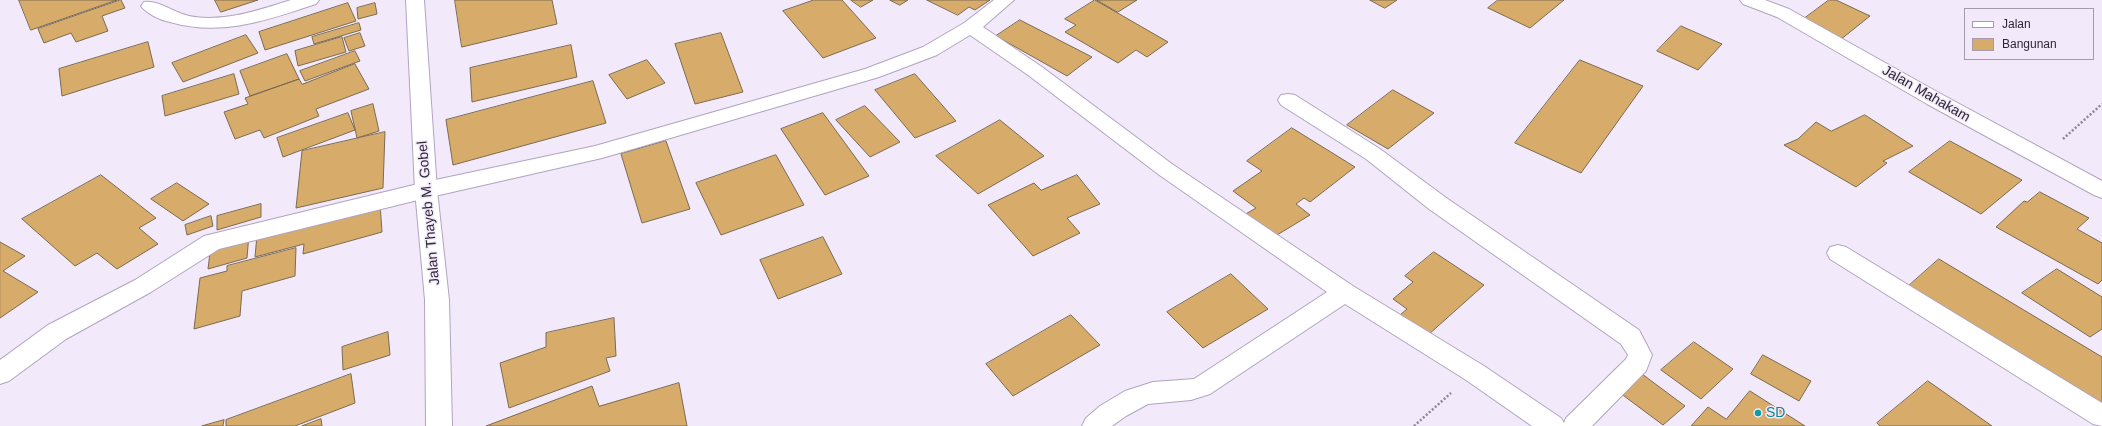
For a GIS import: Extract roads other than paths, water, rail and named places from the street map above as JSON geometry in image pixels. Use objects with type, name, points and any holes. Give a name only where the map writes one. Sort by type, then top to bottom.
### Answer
[{"type":"street","points":[[150,6],[172,19],[216,24],[243,21],[310,0]]},
{"type":"street","name":"Jalan Thayeb M. Gobel","points":[[415,0],[426,190],[437,300],[439,426]]},
{"type":"street","points":[[0,374],[57,332],[143,286],[212,242],[316,218],[426,190],[595,153],[872,73],[930,51],[971,27],[1005,0]]},
{"type":"street","name":"Jalan Mahakam","points":[[1749,0],[1783,13],[2036,156],[2102,190]]},
{"type":"street","points":[[971,27],[1035,71],[1165,169],[1345,292],[1475,373],[1552,426]]},
{"type":"street","points":[[1288,100],[1373,154],[1437,203],[1630,337],[1640,355],[1637,364],[1575,426]]},
{"type":"street","points":[[1838,253],[2102,416]]},
{"type":"street","points":[[1095,426],[1118,407],[1142,396],[1159,391],[1193,390],[1201,387],[1345,292]]},
{"type":"place","name":"SD","points":[[1758,413]]}]
